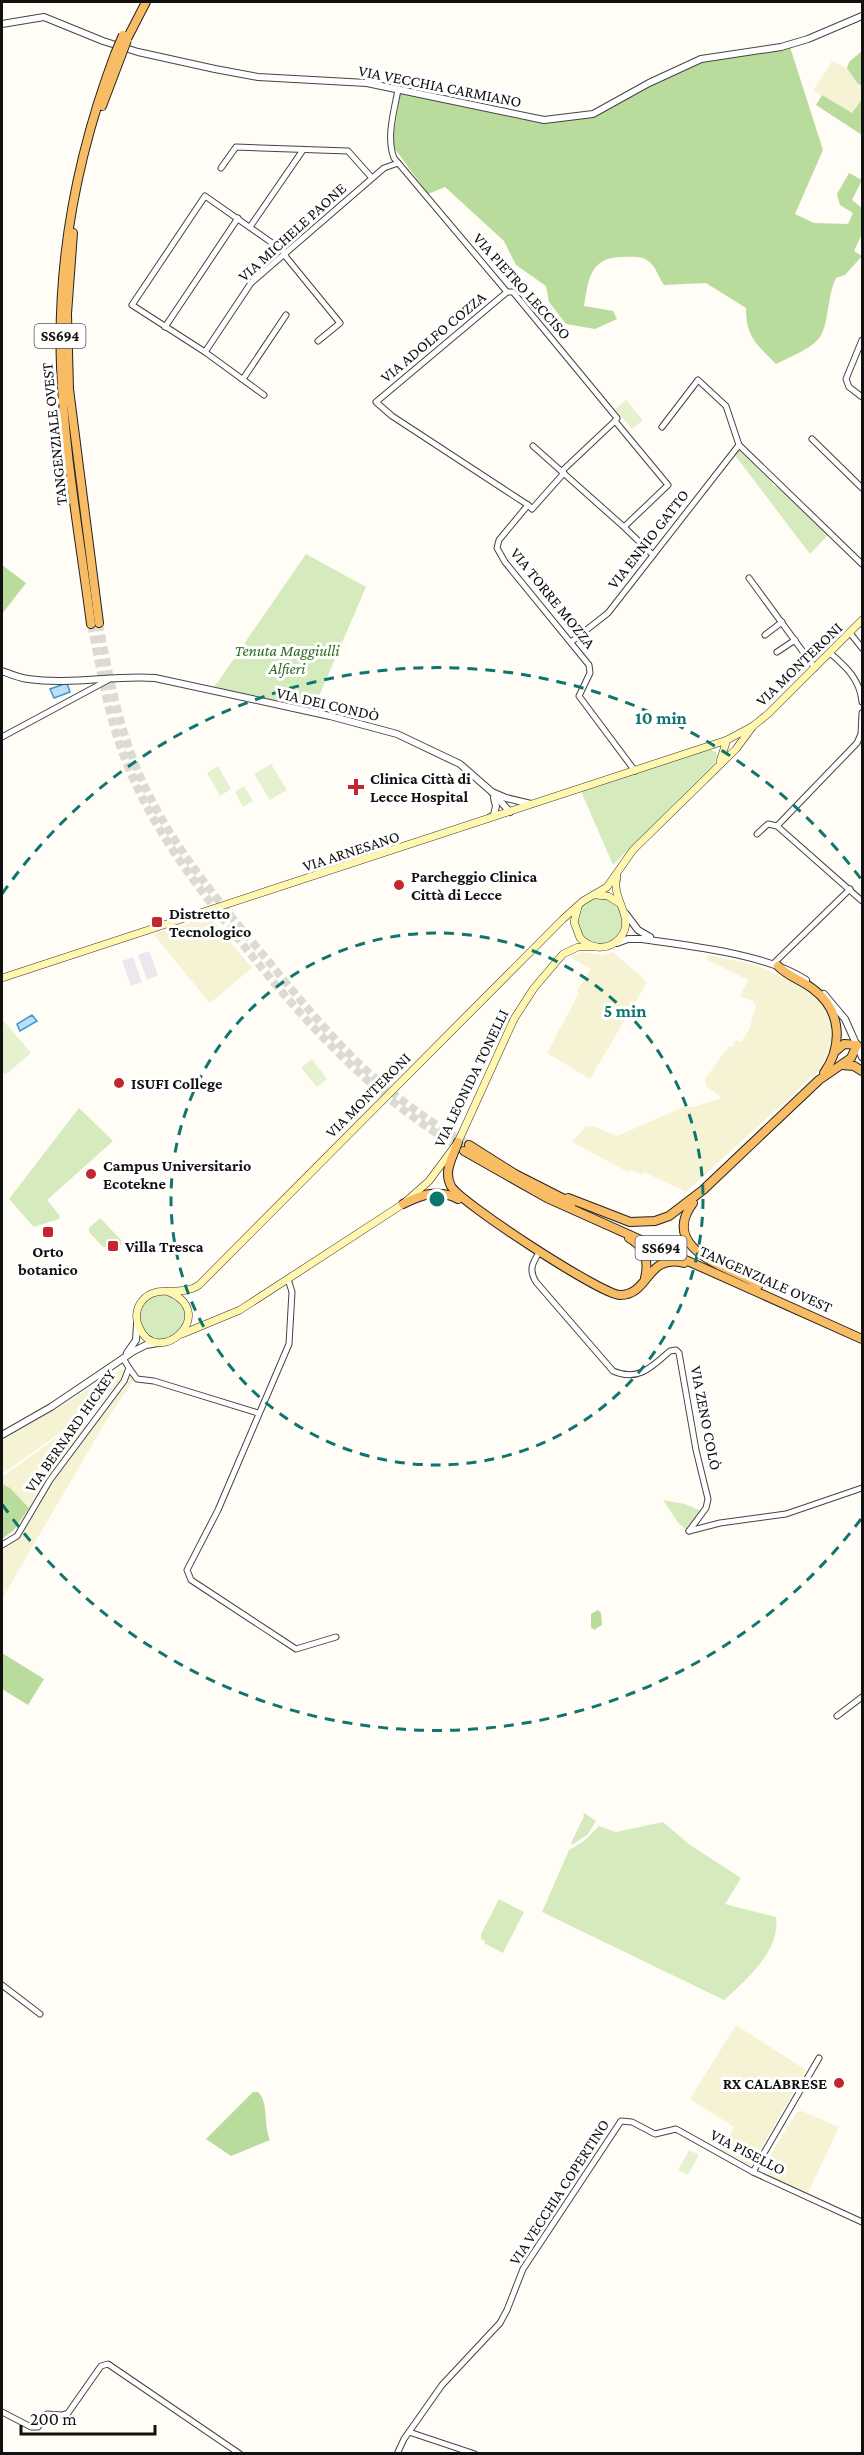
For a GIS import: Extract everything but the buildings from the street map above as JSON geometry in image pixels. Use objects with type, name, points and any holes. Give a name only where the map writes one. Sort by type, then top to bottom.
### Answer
[{"type":"highway","name":"TANGENZIALE OVEST","points":[[95,623],[69,389],[67,304],[73,232],[82,182],[96,124],[118,55],[139,2]]},
{"type":"highway","name":"TANGENZIALE OVEST","points":[[126,36],[146,2]]},
{"type":"highway","points":[[775,965],[814,990],[827,1004],[838,1030],[837,1050]]},
{"type":"highway","points":[[458,1142],[448,1174],[454,1191],[540,1251],[607,1292],[620,1295],[635,1291],[662,1263],[677,1261],[744,1288],[754,1287],[752,1281],[705,1258],[690,1245],[685,1230],[685,1221],[691,1205],[704,1190],[819,1080],[851,1058],[857,1045],[844,1044],[837,1050],[819,1080]]},
{"type":"highway","points":[[836,1067],[850,1065],[862,1071]]},
{"type":"highway","name":"TANGENZIALE OVEST","points":[[862,1332],[754,1287],[581,1213],[529,1188],[466,1148],[550,1193],[754,1287],[862,1339]]},
{"type":"highway","points":[[550,1193],[624,1221],[639,1223],[669,1216],[704,1190]]},
{"type":"highway","points":[[403,1204],[434,1192],[445,1193],[467,1202]]},
{"type":"highway","points":[[581,1213],[636,1243],[646,1259],[645,1279]]},
{"type":"main road","name":"VIA MONTERONI","points":[[137,1321],[138,1308],[147,1296],[154,1292],[188,1290],[198,1285],[580,905],[607,887],[633,850],[718,764],[731,754],[753,726],[831,653],[862,620]]},
{"type":"main road","name":"VIA MONTERONI","points":[[708,747],[753,726]]},
{"type":"main road","name":"VIA MONTERONI","points":[[718,764],[727,740]]},
{"type":"main road","points":[[727,740],[732,745],[731,754]]},
{"type":"main road","name":"VIA ARNESANO","points":[[2,978],[708,747]]},
{"type":"main road","points":[[708,747],[719,753],[718,764]]},
{"type":"main road","points":[[580,905],[574,916],[575,928],[580,938],[596,947],[610,945],[624,932],[625,913],[615,888],[619,868]]},
{"type":"main road","points":[[595,895],[608,896],[621,904]]},
{"type":"main road","name":"VIA LEONIDA TONELLI","points":[[182,1334],[240,1310],[403,1204],[429,1180],[458,1142],[514,1019],[530,993],[563,954],[578,947],[596,947]]},
{"type":"main road","points":[[137,1321],[144,1336],[160,1342],[168,1342],[182,1334],[186,1328],[188,1313],[182,1300],[169,1292]]},
{"type":"street","name":"VIA VECCHIA CARMIANO","points":[[2,24],[44,17],[129,49],[226,71],[258,77],[367,83],[544,120],[593,114],[649,83],[701,59],[781,47],[808,39],[862,16]]},
{"type":"street","name":"VIA PIETRO LECCISO","points":[[398,90],[392,124],[392,151],[398,163],[507,292],[513,292],[617,418],[615,421],[668,485],[624,527]]},
{"type":"street","points":[[221,168],[236,147],[348,152],[372,178]]},
{"type":"street","points":[[250,227],[303,150]]},
{"type":"street","name":"VIA MICHELE PAONE","points":[[384,168],[392,151]]},
{"type":"street","name":"VIA MICHELE PAONE","points":[[205,352],[251,283],[384,168],[398,163]]},
{"type":"street","points":[[264,394],[205,352],[132,305],[205,196],[285,252],[286,257],[340,322],[318,341]]},
{"type":"street","points":[[165,327],[238,218]]},
{"type":"street","name":"VIA ADOLFO COZZA","points":[[507,292],[376,402],[392,416],[528,505]]},
{"type":"street","points":[[243,379],[286,315]]},
{"type":"street","points":[[862,340],[846,379],[849,387],[862,397]]},
{"type":"street","points":[[662,427],[698,380],[726,406],[739,445],[862,564]]},
{"type":"street","points":[[528,505],[532,509],[563,472],[615,421]]},
{"type":"street","points":[[812,440],[862,488]]},
{"type":"street","name":"VIA ENNIO GATTO","points":[[571,642],[608,613],[739,445]]},
{"type":"street","points":[[532,446],[653,555]]},
{"type":"street","name":"VIA TORRE MOZZA","points":[[528,505],[499,540],[497,548],[505,562],[590,668],[579,696],[635,771]]},
{"type":"street","points":[[749,578],[815,668]]},
{"type":"street","points":[[765,634],[782,622]]},
{"type":"street","points":[[850,633],[862,648]]},
{"type":"street","points":[[777,652],[795,640]]},
{"type":"street","points":[[831,653],[854,675],[860,688],[862,702]]},
{"type":"street","name":"VIA DEI CONDÒ","points":[[2,671],[27,679],[60,680],[115,676],[155,678],[330,716],[397,734],[460,764],[492,792],[510,812]]},
{"type":"street","points":[[2,736],[115,676]]},
{"type":"street","points":[[777,826],[857,743],[861,734],[862,712]]},
{"type":"street","points":[[487,820],[494,815],[496,806],[492,792]]},
{"type":"street","name":"VIA DEI CONDÒ","points":[[492,792],[519,801],[538,803]]},
{"type":"street","points":[[757,834],[768,824],[777,826]]},
{"type":"street","points":[[777,826],[778,830],[862,901]]},
{"type":"street","points":[[775,965],[850,890]]},
{"type":"street","points":[[625,913],[643,934],[662,942]]},
{"type":"street","points":[[610,945],[635,938],[662,942],[775,965],[797,974],[829,999],[845,1019],[862,1057]]},
{"type":"street","name":"VIA ZENO COLÒ","points":[[540,1251],[531,1265],[536,1282],[613,1371],[624,1375],[639,1374],[670,1351],[676,1350],[679,1353],[696,1450],[708,1499],[706,1508],[689,1531],[720,1523],[786,1514],[862,1488]]},
{"type":"street","points":[[288,1279],[292,1292],[291,1338],[218,1510],[189,1564],[188,1576],[194,1583],[297,1649],[336,1637]]},
{"type":"street","points":[[124,1358],[136,1340],[137,1321]]},
{"type":"street","points":[[2,1435],[60,1401],[146,1345],[160,1342]]},
{"type":"street","name":"VIA BERNARD HICKEY","points":[[2,1545],[17,1536],[50,1480],[124,1381],[129,1368],[124,1358]]},
{"type":"street","points":[[129,1368],[137,1379],[154,1381],[258,1413]]},
{"type":"street","points":[[837,1716],[862,1697]]},
{"type":"street","points":[[2,1985],[40,2014]]},
{"type":"street","points":[[753,2172],[819,2058]]},
{"type":"street","name":"VIA PISELLO","points":[[621,2121],[632,2122],[655,2134],[676,2129],[753,2172],[862,2222]]},
{"type":"street","name":"VIA VECCHIA COPERTINO","points":[[397,2454],[409,2432],[442,2385],[500,2323],[523,2269],[621,2121]]},
{"type":"street","points":[[2,2412],[31,2427],[38,2427],[48,2414],[68,2413],[100,2366],[108,2364],[240,2454]]},
{"type":"street","points":[[409,2432],[475,2454]]},
{"type":"shaded area","points":[[832,61],[847,68],[857,83],[862,86],[862,99],[852,113],[813,91]]},
{"type":"shaded area","points":[[209,916],[252,968],[210,1003],[153,934]]},
{"type":"shaded area","points":[[149,951],[158,975],[147,980],[138,955]]},
{"type":"shaded area","points":[[581,952],[602,955],[613,952],[647,982],[590,1079],[547,1053],[579,993],[577,991],[591,969],[570,957]]},
{"type":"shaded area","points":[[707,955],[756,965],[813,994],[823,1004],[830,1018],[833,1043],[816,1073],[686,1192],[644,1172],[642,1175],[632,1170],[628,1172],[572,1142],[586,1126],[595,1127],[617,1136],[684,1107],[692,1107],[722,1098],[706,1086],[705,1079],[729,1046],[732,1047],[736,1040],[741,1042],[749,1030],[756,1006],[753,1001],[740,996],[748,980],[706,959]]},
{"type":"shaded area","points":[[133,957],[142,982],[131,986],[122,961]]},
{"type":"shaded area","points":[[122,1369],[126,1374],[100,1404],[2,1474],[2,1441]]},
{"type":"shaded area","points":[[132,1374],[134,1379],[106,1421],[2,1599],[2,1546],[12,1542],[50,1483]]},
{"type":"shaded area","points":[[82,1419],[87,1425],[29,1508],[10,1488],[2,1484],[2,1477]]},
{"type":"shaded area","points":[[736,2025],[806,2070],[751,2166],[721,2150],[734,2127],[690,2099]]},
{"type":"shaded area","points":[[802,2111],[839,2127],[808,2193],[769,2177],[764,2166],[797,2112]]},
{"type":"green space","points":[[790,47],[823,150],[795,214],[814,223],[848,224],[853,213],[840,205],[837,194],[849,173],[862,180],[852,200],[862,208],[862,234],[854,251],[862,256],[845,275],[836,278],[825,325],[817,341],[776,364],[750,334],[746,308],[706,283],[664,285],[652,264],[640,257],[611,258],[603,261],[589,279],[584,306],[613,311],[617,319],[595,329],[566,324],[549,302],[546,286],[516,265],[504,241],[445,187],[428,194],[395,149],[393,140],[400,95],[404,92],[464,107],[467,104],[550,122],[594,117],[651,84],[701,61]]},
{"type":"green space","points":[[862,51],[862,86],[857,83],[847,68],[849,62]]},
{"type":"green space","points":[[822,95],[852,113],[862,99],[862,135],[816,105]]},
{"type":"green space","points":[[549,305],[564,325],[553,334],[538,313]]},
{"type":"green space","points":[[626,400],[643,420],[632,429],[615,409]]},
{"type":"green space","points":[[738,449],[770,479],[774,486],[781,489],[828,535],[810,554],[734,454]]},
{"type":"green space","name":"Tenuta Maggiulli Alfieri","points":[[306,554],[366,587],[313,710],[213,689]]},
{"type":"green space","points":[[2,565],[26,583],[2,614]]},
{"type":"green space","points":[[709,749],[717,755],[714,764],[613,865],[581,791]]},
{"type":"green space","points":[[271,764],[287,790],[270,800],[254,774]]},
{"type":"green space","points":[[218,766],[231,789],[220,796],[207,773]]},
{"type":"green space","points":[[244,786],[253,801],[243,807],[235,792]]},
{"type":"green space","points":[[600,898],[616,905],[623,921],[616,937],[600,944],[584,937],[577,921],[584,905]]},
{"type":"green space","points":[[2,1019],[31,1053],[5,1075],[2,1070]]},
{"type":"green space","points":[[312,1059],[327,1079],[317,1087],[301,1068]]},
{"type":"green space","points":[[79,1108],[113,1141],[47,1200],[60,1216],[59,1219],[34,1227],[9,1199]]},
{"type":"green space","points":[[100,1218],[122,1241],[120,1248],[103,1247],[89,1232],[89,1228]]},
{"type":"green space","points":[[162,1294],[178,1301],[185,1317],[178,1333],[162,1340],[146,1333],[139,1317],[146,1301]]},
{"type":"green space","points":[[2,1484],[10,1488],[29,1508],[14,1530],[2,1539]]},
{"type":"green space","points":[[663,1500],[685,1504],[702,1511],[686,1529],[679,1524]]},
{"type":"green space","points":[[598,1610],[601,1613],[602,1625],[594,1630],[591,1627],[591,1614]]},
{"type":"green space","points":[[2,1653],[44,1679],[28,1705],[2,1689]]},
{"type":"green space","points":[[583,1812],[596,1821],[588,1834],[572,1845],[584,1816]]},
{"type":"green space","points":[[663,1822],[690,1845],[741,1878],[725,1904],[776,1917],[776,1929],[768,1953],[742,1984],[724,2000],[542,1912],[569,1850],[584,1841],[599,1826],[616,1832]]},
{"type":"green space","points":[[499,1899],[524,1912],[503,1953],[481,1939],[481,1934]]},
{"type":"green space","points":[[253,2092],[258,2092],[264,2101],[270,2140],[231,2156],[206,2139]]},
{"type":"green space","points":[[689,2150],[699,2155],[688,2175],[678,2170]]},
{"type":"water","points":[[67,683],[70,692],[54,698],[50,689]]},
{"type":"water","points":[[32,1015],[37,1021],[20,1031],[17,1024]]},
{"type":"tunnel","points":[[99,623],[118,712],[135,764],[159,813],[188,859],[220,903],[285,982],[348,1053],[404,1102],[469,1145]]},
{"type":"tunnel","points":[[91,624],[120,747],[148,809],[186,869],[255,960],[336,1050],[395,1103],[462,1149]]},
{"type":"place","name":"Clinica Città di Lecce Hospital","points":[[356,787]]},
{"type":"place","name":"Parcheggio Clinica Città di Lecce","points":[[399,885]]},
{"type":"place","name":"Distretto Tecnologico","points":[[157,922]]},
{"type":"place","name":"ISUFI College","points":[[119,1083]]},
{"type":"place","name":"Campus Universitario Ecotekne","points":[[91,1174]]},
{"type":"place","name":"Orto botanico","points":[[48,1232]]},
{"type":"place","name":"Villa Tresca","points":[[113,1246]]},
{"type":"place","name":"RX CALABRESE","points":[[839,2083]]}]
